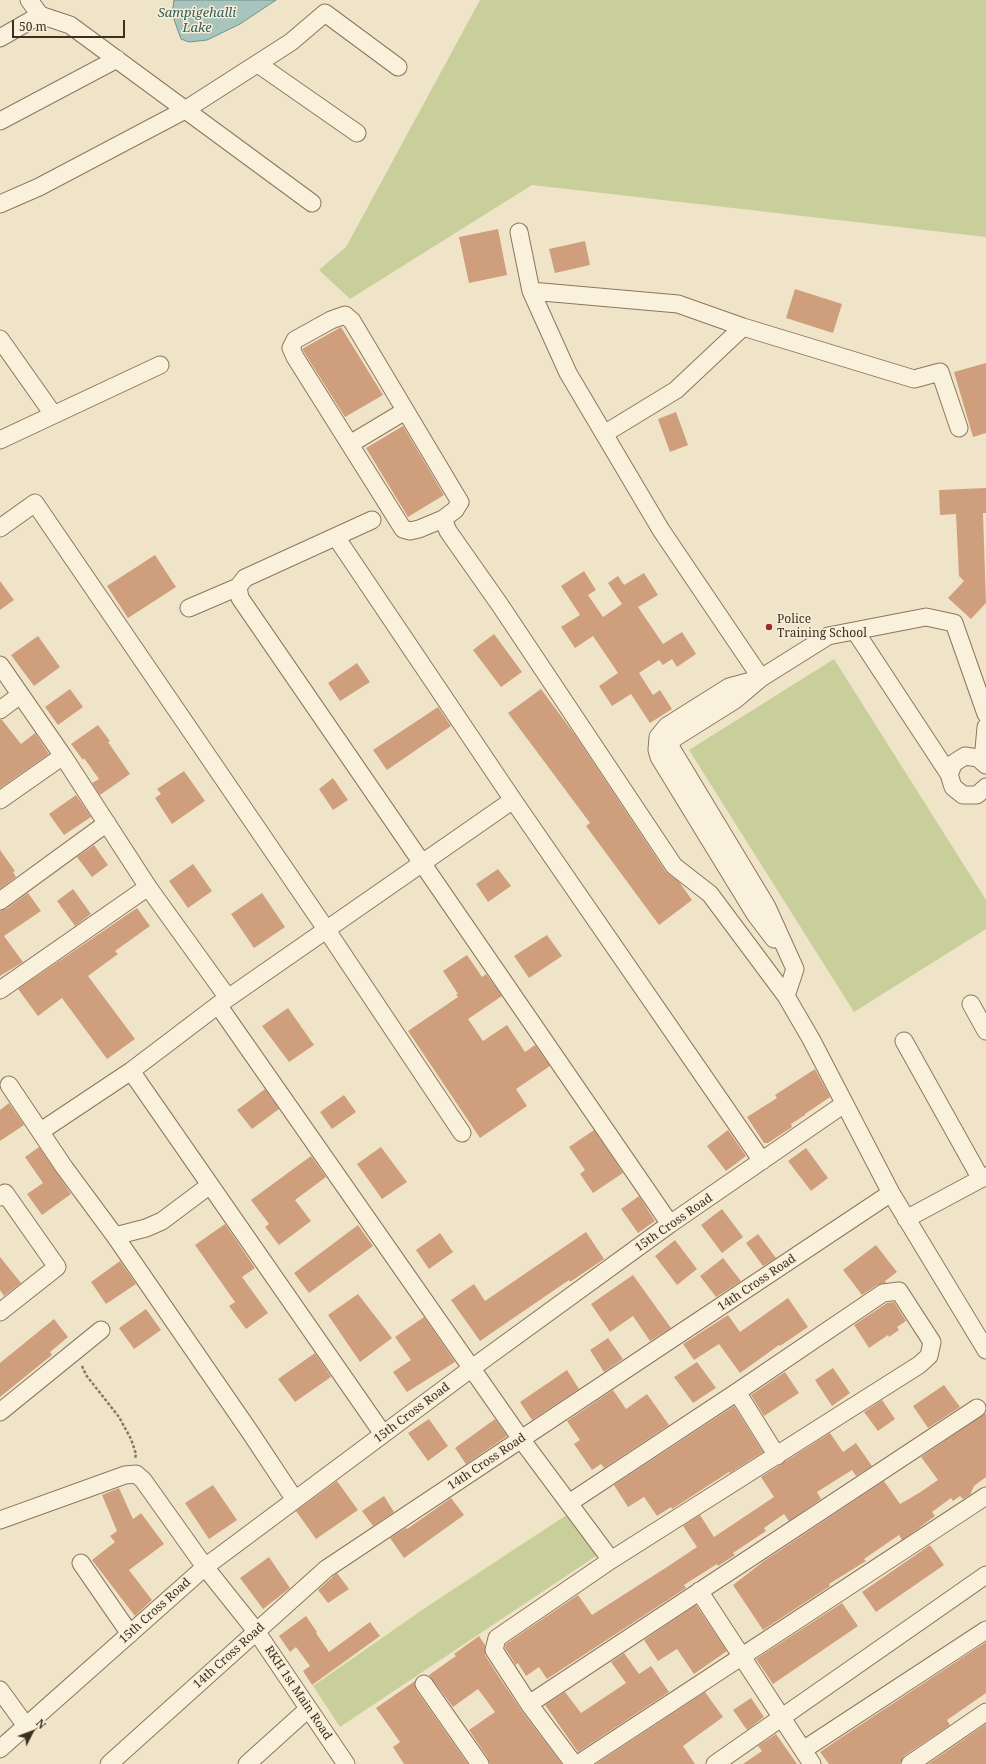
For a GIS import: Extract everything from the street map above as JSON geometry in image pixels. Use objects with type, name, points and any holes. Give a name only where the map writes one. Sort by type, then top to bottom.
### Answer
[{"type":"street","points":[[29,0],[40,15],[70,24],[312,203]]},
{"type":"street","points":[[0,204],[39,187],[185,110],[291,42],[325,13],[398,67]]},
{"type":"street","points":[[0,38],[40,15]]},
{"type":"street","points":[[0,121],[117,59]]},
{"type":"street","points":[[258,64],[357,133]]},
{"type":"street","points":[[519,232],[531,291],[568,373],[661,530],[761,678]]},
{"type":"street","points":[[531,291],[678,304],[743,327],[914,378],[940,372],[959,428]]},
{"type":"street","points":[[345,315],[352,321],[405,411],[460,502],[455,510],[443,519],[410,531],[404,529],[295,358],[291,348],[295,340],[331,320],[345,315]]},
{"type":"street","points":[[604,434],[676,390],[743,327]]},
{"type":"street","points":[[0,339],[53,414]]},
{"type":"street","points":[[0,440],[160,365]]},
{"type":"street","points":[[350,444],[405,411]]},
{"type":"street","points":[[0,528],[35,503],[326,929],[462,1133]]},
{"type":"street","points":[[443,519],[448,531],[500,605],[674,866],[710,894],[786,996],[811,1038],[891,1193],[986,1350]]},
{"type":"street","points":[[189,608],[238,587],[245,578],[372,520]]},
{"type":"street","points":[[336,537],[513,800],[762,1161]]},
{"type":"street","points":[[238,587],[240,598],[670,1224]]},
{"type":"street","points":[[786,996],[795,969],[755,914],[659,757],[657,750],[658,737],[668,726],[729,687],[761,678],[828,636],[926,617],[954,623],[986,714]]},
{"type":"street","points":[[855,631],[949,774],[952,787],[963,795],[970,796],[977,795],[986,787]]},
{"type":"street","points":[[0,665],[107,822],[223,1002],[472,1368],[521,1439],[611,1560]]},
{"type":"street","points":[[0,710],[20,695]]},
{"type":"street","points":[[949,774],[954,763],[965,756],[972,756],[984,763],[986,727]]},
{"type":"street","points":[[0,800],[63,756]]},
{"type":"street","points":[[41,1131],[131,1070],[326,929],[513,800]]},
{"type":"street","points":[[0,901],[107,822]]},
{"type":"street","points":[[0,990],[148,887]]},
{"type":"street","points":[[971,1004],[986,1031]]},
{"type":"street","points":[[904,1040],[983,1178],[906,1219]]},
{"type":"street","points":[[131,1070],[383,1434]]},
{"type":"street","points":[[9,1085],[64,1167],[115,1236],[295,1500]]},
{"type":"street","name":"15th Cross Road","points":[[0,1749],[205,1567],[472,1368],[670,1224],[844,1104]]},
{"type":"street","points":[[115,1236],[146,1228],[162,1221],[210,1185]]},
{"type":"street","points":[[0,1197],[5,1193],[57,1267],[0,1312]]},
{"type":"street","name":"14th Cross Road","points":[[109,1764],[326,1569],[891,1193]]},
{"type":"street","points":[[568,1503],[737,1392],[883,1293],[899,1291],[932,1342],[929,1356],[919,1365],[611,1560],[497,1638],[494,1650],[529,1704],[574,1764]]},
{"type":"street","points":[[0,1412],[101,1330]]},
{"type":"street","points":[[737,1392],[777,1456]]},
{"type":"street","points":[[529,1704],[977,1408]]},
{"type":"street","name":"RKH 1st Main Road","points":[[125,1475],[136,1474],[143,1480],[205,1567],[256,1632],[346,1764]]},
{"type":"street","points":[[0,1520],[125,1475]]},
{"type":"street","points":[[578,1764],[986,1496]]},
{"type":"street","points":[[81,1563],[130,1634]]},
{"type":"street","points":[[715,1764],[986,1575]]},
{"type":"street","points":[[699,1591],[812,1764]]},
{"type":"street","points":[[803,1750],[986,1630]]},
{"type":"street","points":[[424,1684],[480,1764]]},
{"type":"street","points":[[0,1690],[26,1726]]},
{"type":"street","points":[[247,1764],[308,1709]]},
{"type":"street","points":[[910,1764],[986,1712]]},
{"type":"path","points":[[76,1350],[86,1375],[119,1417],[131,1439],[136,1454],[135,1467],[125,1475]]},
{"type":"green space","points":[[480,0],[986,0],[986,237],[532,185],[350,299],[319,270],[346,247]]},
{"type":"green space","points":[[834,659],[986,900],[986,929],[854,1012],[689,750]]},
{"type":"green space","points":[[568,1514],[599,1554],[340,1727],[313,1686],[425,1608]]},
{"type":"water","name":"Sampigehalli Lake","points":[[174,0],[276,0],[240,24],[207,40],[189,42],[181,39],[172,14]]},
{"type":"building","points":[[498,229],[507,275],[469,283],[459,237]]},
{"type":"building","points":[[585,241],[590,265],[555,273],[549,249]]},
{"type":"building","points":[[795,289],[842,304],[833,333],[786,318]]},
{"type":"building","points":[[341,327],[383,395],[345,417],[302,349]]},
{"type":"building","points":[[986,363],[986,433],[973,437],[954,372]]},
{"type":"building","points":[[676,412],[688,445],[670,452],[658,419]]},
{"type":"building","points":[[403,426],[444,495],[408,517],[366,448]]},
{"type":"building","points":[[986,488],[986,513],[983,513],[986,603],[971,619],[948,598],[964,581],[959,576],[956,514],[940,515],[939,490]]},
{"type":"building","points":[[155,555],[176,587],[128,618],[107,586]]},
{"type":"building","points":[[584,571],[596,590],[588,595],[603,617],[622,604],[608,583],[618,576],[624,585],[644,573],[658,595],[638,607],[663,644],[682,632],[696,654],[677,667],[672,659],[663,665],[659,660],[639,673],[653,695],[660,690],[672,709],[650,723],[631,694],[612,706],[599,686],[618,673],[593,636],[575,648],[561,627],[580,615],[561,586]]},
{"type":"building","points":[[0,581],[14,600],[0,610]]},
{"type":"building","points":[[494,634],[522,672],[501,687],[473,650]]},
{"type":"building","points":[[38,636],[60,667],[34,686],[11,655]]},
{"type":"building","points":[[357,663],[370,682],[340,701],[328,683]]},
{"type":"building","points":[[70,689],[83,707],[58,725],[45,707]]},
{"type":"building","points":[[541,689],[575,735],[666,872],[680,883],[692,900],[659,925],[586,826],[590,823],[508,713]]},
{"type":"building","points":[[438,707],[451,726],[387,770],[373,750]]},
{"type":"building","points":[[0,720],[2,720],[21,744],[35,733],[49,754],[0,788]]},
{"type":"building","points":[[98,725],[110,741],[108,742],[130,774],[100,795],[92,783],[99,779],[84,758],[83,760],[71,744]]},
{"type":"building","points":[[184,771],[205,801],[172,824],[155,798],[161,794],[157,789]]},
{"type":"building","points":[[333,778],[348,800],[333,810],[319,789]]},
{"type":"building","points":[[76,795],[91,817],[64,835],[49,814]]},
{"type":"building","points":[[94,845],[108,865],[92,877],[77,857]]},
{"type":"building","points":[[0,850],[15,871],[13,872],[16,877],[0,889]]},
{"type":"building","points":[[193,864],[212,891],[188,908],[169,881]]},
{"type":"building","points":[[498,869],[511,886],[488,902],[476,884]]},
{"type":"building","points":[[73,889],[91,914],[75,926],[57,901]]},
{"type":"building","points":[[28,893],[41,911],[4,936],[23,962],[0,976],[0,911],[6,909]]},
{"type":"building","points":[[262,893],[285,927],[254,948],[231,914]]},
{"type":"building","points":[[137,908],[150,926],[115,951],[118,954],[88,976],[135,1039],[107,1059],[62,998],[38,1016],[18,989]]},
{"type":"building","points":[[547,935],[562,956],[529,978],[514,956]]},
{"type":"building","points":[[467,955],[482,977],[486,974],[502,996],[468,1019],[483,1041],[507,1025],[525,1052],[535,1045],[550,1066],[516,1089],[527,1106],[480,1138],[408,1031],[458,997],[456,994],[458,994],[443,971]]},
{"type":"building","points":[[288,1008],[314,1045],[289,1062],[262,1026]]},
{"type":"building","points":[[815,1069],[830,1097],[791,1124],[792,1127],[768,1143],[764,1143],[747,1117],[777,1098],[775,1095]]},
{"type":"building","points":[[265,1089],[279,1109],[252,1129],[237,1110]]},
{"type":"building","points":[[344,1095],[356,1112],[332,1129],[320,1112]]},
{"type":"building","points":[[9,1103],[24,1125],[0,1141],[0,1110]]},
{"type":"building","points":[[594,1130],[623,1173],[593,1193],[580,1174],[585,1170],[569,1147]]},
{"type":"building","points":[[728,1130],[746,1156],[726,1171],[707,1146]]},
{"type":"building","points":[[39,1147],[71,1194],[42,1215],[27,1194],[43,1183],[25,1157]]},
{"type":"building","points":[[381,1147],[407,1182],[382,1199],[357,1164]]},
{"type":"building","points":[[806,1148],[828,1178],[811,1191],[788,1161]]},
{"type":"building","points":[[311,1156],[326,1177],[295,1200],[311,1221],[279,1245],[265,1227],[269,1224],[251,1200]]},
{"type":"building","points":[[639,1196],[655,1221],[638,1233],[621,1209]]},
{"type":"building","points":[[722,1209],[743,1237],[722,1253],[701,1225]]},
{"type":"building","points":[[225,1224],[255,1268],[242,1277],[268,1313],[246,1329],[229,1306],[235,1302],[195,1245]]},
{"type":"building","points":[[358,1225],[373,1246],[309,1293],[294,1273]]},
{"type":"building","points":[[586,1232],[604,1259],[570,1282],[569,1280],[480,1341],[451,1300],[474,1284],[485,1301]]},
{"type":"building","points":[[440,1233],[453,1252],[429,1269],[416,1250]]},
{"type":"building","points":[[758,1234],[776,1258],[763,1266],[746,1243]]},
{"type":"building","points":[[675,1240],[697,1269],[677,1285],[655,1256]]},
{"type":"building","points":[[876,1245],[897,1272],[885,1281],[886,1283],[877,1285],[862,1295],[843,1270]]},
{"type":"building","points":[[0,1257],[21,1283],[4,1296],[0,1290]]},
{"type":"building","points":[[723,1258],[741,1281],[716,1297],[700,1276]]},
{"type":"building","points":[[120,1261],[136,1284],[106,1304],[91,1282]]},
{"type":"building","points":[[633,1275],[671,1328],[650,1341],[633,1316],[610,1332],[591,1304]]},
{"type":"building","points":[[358,1294],[392,1338],[360,1362],[328,1315]]},
{"type":"building","points":[[788,1298],[808,1327],[780,1346],[779,1345],[740,1373],[719,1344],[694,1360],[683,1344],[728,1315],[740,1332]]},
{"type":"building","points":[[894,1302],[906,1321],[897,1327],[899,1330],[889,1337],[888,1335],[869,1348],[854,1325],[887,1303]]},
{"type":"building","points":[[146,1309],[161,1330],[134,1349],[119,1328]]},
{"type":"building","points":[[424,1317],[455,1362],[407,1392],[393,1372],[411,1360],[395,1337]]},
{"type":"building","points":[[54,1319],[68,1337],[50,1352],[52,1355],[0,1397],[0,1363]]},
{"type":"building","points":[[608,1338],[623,1359],[604,1372],[590,1350]]},
{"type":"building","points":[[315,1353],[331,1377],[295,1402],[278,1379]]},
{"type":"building","points":[[697,1362],[716,1388],[693,1403],[674,1377]]},
{"type":"building","points":[[833,1368],[850,1393],[832,1406],[815,1380]]},
{"type":"building","points":[[567,1370],[579,1389],[532,1420],[520,1402]]},
{"type":"building","points":[[785,1372],[799,1393],[764,1416],[751,1395]]},
{"type":"building","points":[[944,1385],[960,1407],[928,1428],[913,1406]]},
{"type":"building","points":[[613,1390],[626,1409],[647,1394],[669,1425],[604,1468],[601,1464],[592,1470],[574,1444],[580,1440],[567,1421]]},
{"type":"building","points":[[882,1400],[895,1419],[878,1431],[864,1412]]},
{"type":"building","points":[[734,1406],[763,1452],[672,1509],[671,1507],[657,1516],[644,1497],[628,1507],[614,1485]]},
{"type":"building","points":[[986,1413],[986,1477],[974,1486],[970,1495],[963,1499],[960,1496],[953,1501],[951,1498],[932,1512],[935,1516],[902,1540],[899,1535],[864,1559],[866,1561],[829,1584],[830,1586],[763,1630],[733,1585],[764,1561],[884,1481],[900,1504],[919,1493],[938,1480],[921,1457]]},
{"type":"building","points":[[429,1419],[448,1446],[428,1461],[408,1433]]},
{"type":"building","points":[[495,1419],[507,1436],[466,1464],[455,1448]]},
{"type":"building","points":[[830,1433],[843,1452],[856,1443],[872,1466],[856,1476],[852,1470],[817,1492],[821,1499],[789,1521],[784,1514],[764,1528],[766,1531],[733,1553],[735,1555],[718,1566],[717,1564],[684,1585],[686,1588],[547,1679],[539,1667],[526,1676],[518,1663],[516,1665],[505,1648],[506,1644],[578,1595],[592,1615],[667,1567],[697,1547],[683,1526],[700,1515],[714,1537],[774,1497],[761,1477]]},
{"type":"building","points":[[337,1481],[358,1510],[316,1539],[296,1511]]},
{"type":"building","points":[[213,1485],[237,1520],[209,1539],[185,1503]]},
{"type":"building","points":[[119,1488],[133,1519],[141,1513],[164,1544],[129,1570],[152,1600],[135,1616],[92,1560],[115,1542],[110,1536],[117,1531],[102,1495]]},
{"type":"building","points":[[384,1496],[394,1512],[373,1526],[362,1511]]},
{"type":"building","points":[[451,1498],[464,1515],[404,1558],[390,1538],[406,1528],[407,1529]]},
{"type":"building","points":[[930,1545],[944,1565],[876,1612],[862,1592]]},
{"type":"building","points":[[269,1557],[290,1588],[263,1609],[240,1578]]},
{"type":"building","points":[[337,1573],[349,1589],[328,1603],[318,1590]]},
{"type":"building","points":[[842,1603],[858,1626],[773,1684],[756,1659]]},
{"type":"building","points":[[696,1605],[727,1651],[694,1674],[677,1649],[658,1661],[644,1640]]},
{"type":"building","points":[[306,1616],[329,1652],[370,1622],[380,1636],[312,1685],[303,1671],[310,1666],[296,1647],[290,1652],[279,1636]]},
{"type":"building","points":[[479,1636],[485,1645],[485,1655],[499,1677],[521,1710],[562,1764],[490,1764],[488,1758],[469,1730],[495,1712],[478,1689],[453,1707],[429,1675],[456,1656],[454,1654]]},
{"type":"building","points":[[986,1642],[986,1693],[947,1720],[950,1725],[904,1756],[900,1764],[829,1764],[820,1752],[839,1739]]},
{"type":"building","points":[[624,1653],[639,1674],[651,1666],[669,1692],[578,1752],[545,1705],[565,1692],[581,1713],[626,1683],[611,1662]]},
{"type":"building","points":[[415,1681],[416,1690],[468,1764],[404,1764],[393,1747],[400,1742],[376,1708]]},
{"type":"building","points":[[705,1692],[723,1717],[683,1746],[695,1764],[596,1764]]},
{"type":"building","points":[[751,1698],[764,1717],[747,1730],[733,1710]]},
{"type":"building","points":[[986,1724],[986,1764],[928,1764]]},
{"type":"building","points":[[776,1734],[797,1764],[743,1764],[762,1751],[758,1746]]},
{"type":"place","name":"Police Training School","points":[[769,627]]}]
